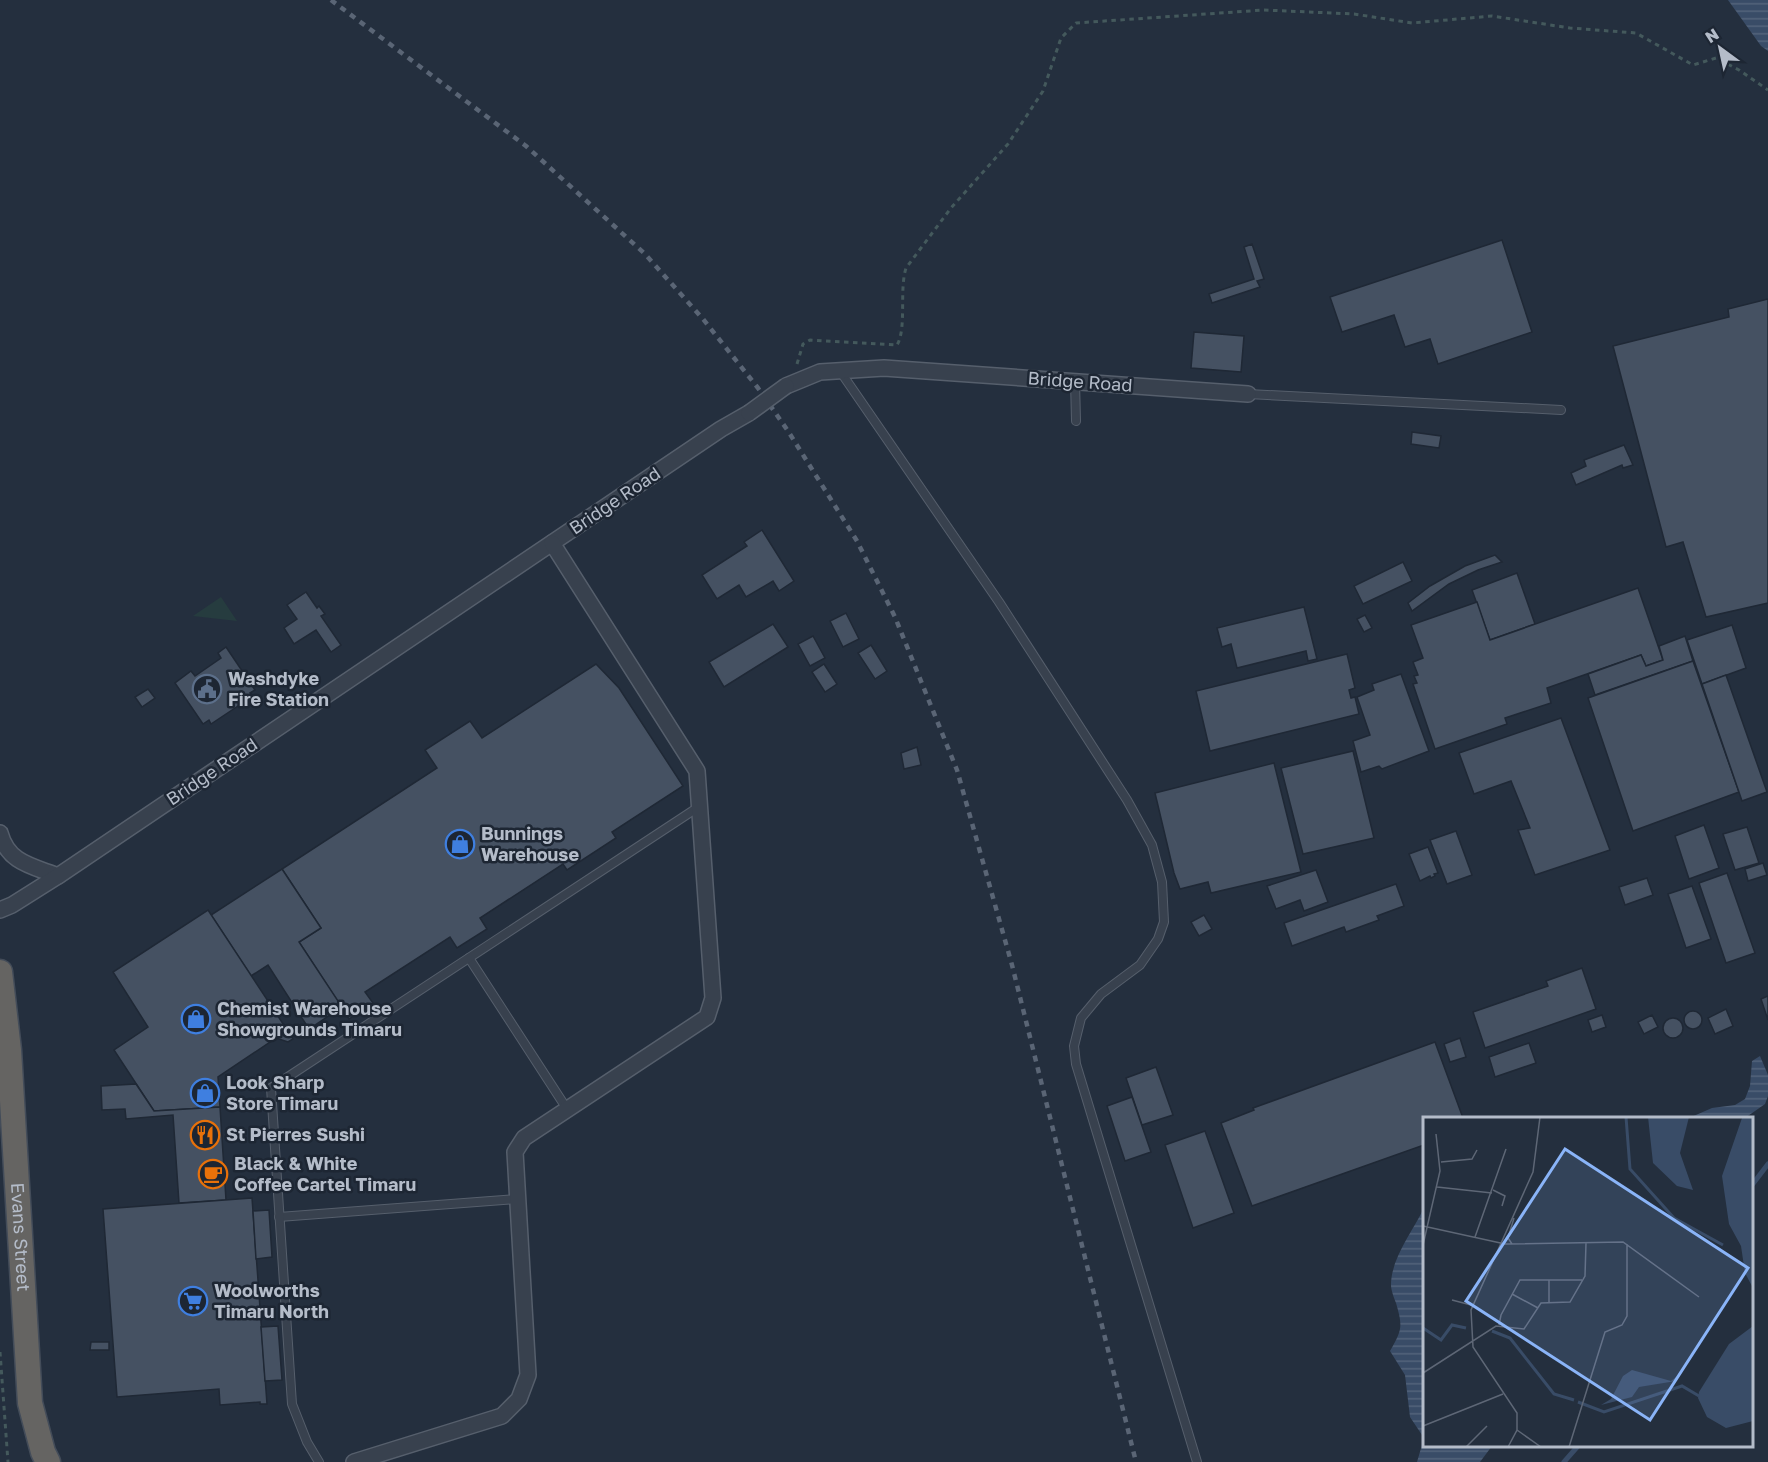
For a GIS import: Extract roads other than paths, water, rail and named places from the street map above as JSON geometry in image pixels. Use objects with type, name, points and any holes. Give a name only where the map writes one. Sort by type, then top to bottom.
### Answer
[{"type":"highway","name":"Evans Street","points":[[0,972],[9,1050],[30,1404],[43,1452],[48,1462]]},
{"type":"street","name":"Bridge Road","points":[[0,910],[58,876],[786,386],[820,372],[884,368],[1248,394]]},
{"type":"street","points":[[354,1462],[502,1416],[519,1399],[528,1375],[514,1152],[524,1138],[707,1017],[713,998],[697,771],[552,543]]},
{"type":"street","points":[[0,833],[7,851],[15,858],[58,876]]},
{"type":"lane","points":[[840,371],[1018,632],[1127,800],[1158,860],[1162,882],[1164,922],[1158,939],[1140,965],[1101,994],[1081,1018],[1074,1046],[1076,1064],[1197,1462]]},
{"type":"lane","points":[[1075,381],[1076,421]]},
{"type":"lane","points":[[1248,394],[1561,410]]},
{"type":"lane","points":[[319,1462],[307,1442],[292,1404],[271,1088],[700,806]]},
{"type":"lane","points":[[469,958],[567,1109]]},
{"type":"lane","points":[[279,1216],[517,1199]]},
{"type":"water","points":[[1728,0],[1768,0],[1768,51],[1761,46]]},
{"type":"water","points":[[1760,1056],[1768,1075],[1768,1096],[1765,1104],[1746,1117],[1691,1117],[1712,1108],[1735,1105],[1745,1099],[1750,1086],[1752,1061]]},
{"type":"water","points":[[1423,1210],[1423,1436],[1410,1417],[1405,1375],[1390,1351],[1400,1328],[1391,1285],[1392,1275],[1403,1245]]},
{"type":"water","points":[[1423,1441],[1423,1447],[1491,1447],[1480,1462],[1417,1462]]},
{"type":"waterway","points":[[1753,1184],[1768,1164]]},
{"type":"waterway","points":[[1564,1462],[1577,1447]]},
{"type":"railway","points":[[331,0],[526,146],[645,254],[703,319],[758,388],[788,431],[857,541],[895,617],[957,770],[1012,965],[1136,1462]]},
{"type":"place","name":"Washdyke Fire Station","points":[[207,689]]},
{"type":"place","name":"Bunnings Warehouse","points":[[460,844]]},
{"type":"place","name":"Chemist Warehouse Showgrounds Timaru","points":[[196,1019]]},
{"type":"place","name":"Look Sharp Store Timaru","points":[[205,1093]]},
{"type":"place","name":"St Pierres Sushi","points":[[205,1135]]},
{"type":"place","name":"Black & White Coffee Cartel Timaru","points":[[213,1174]]},
{"type":"place","name":"Woolworths Timaru North","points":[[193,1301]]}]
